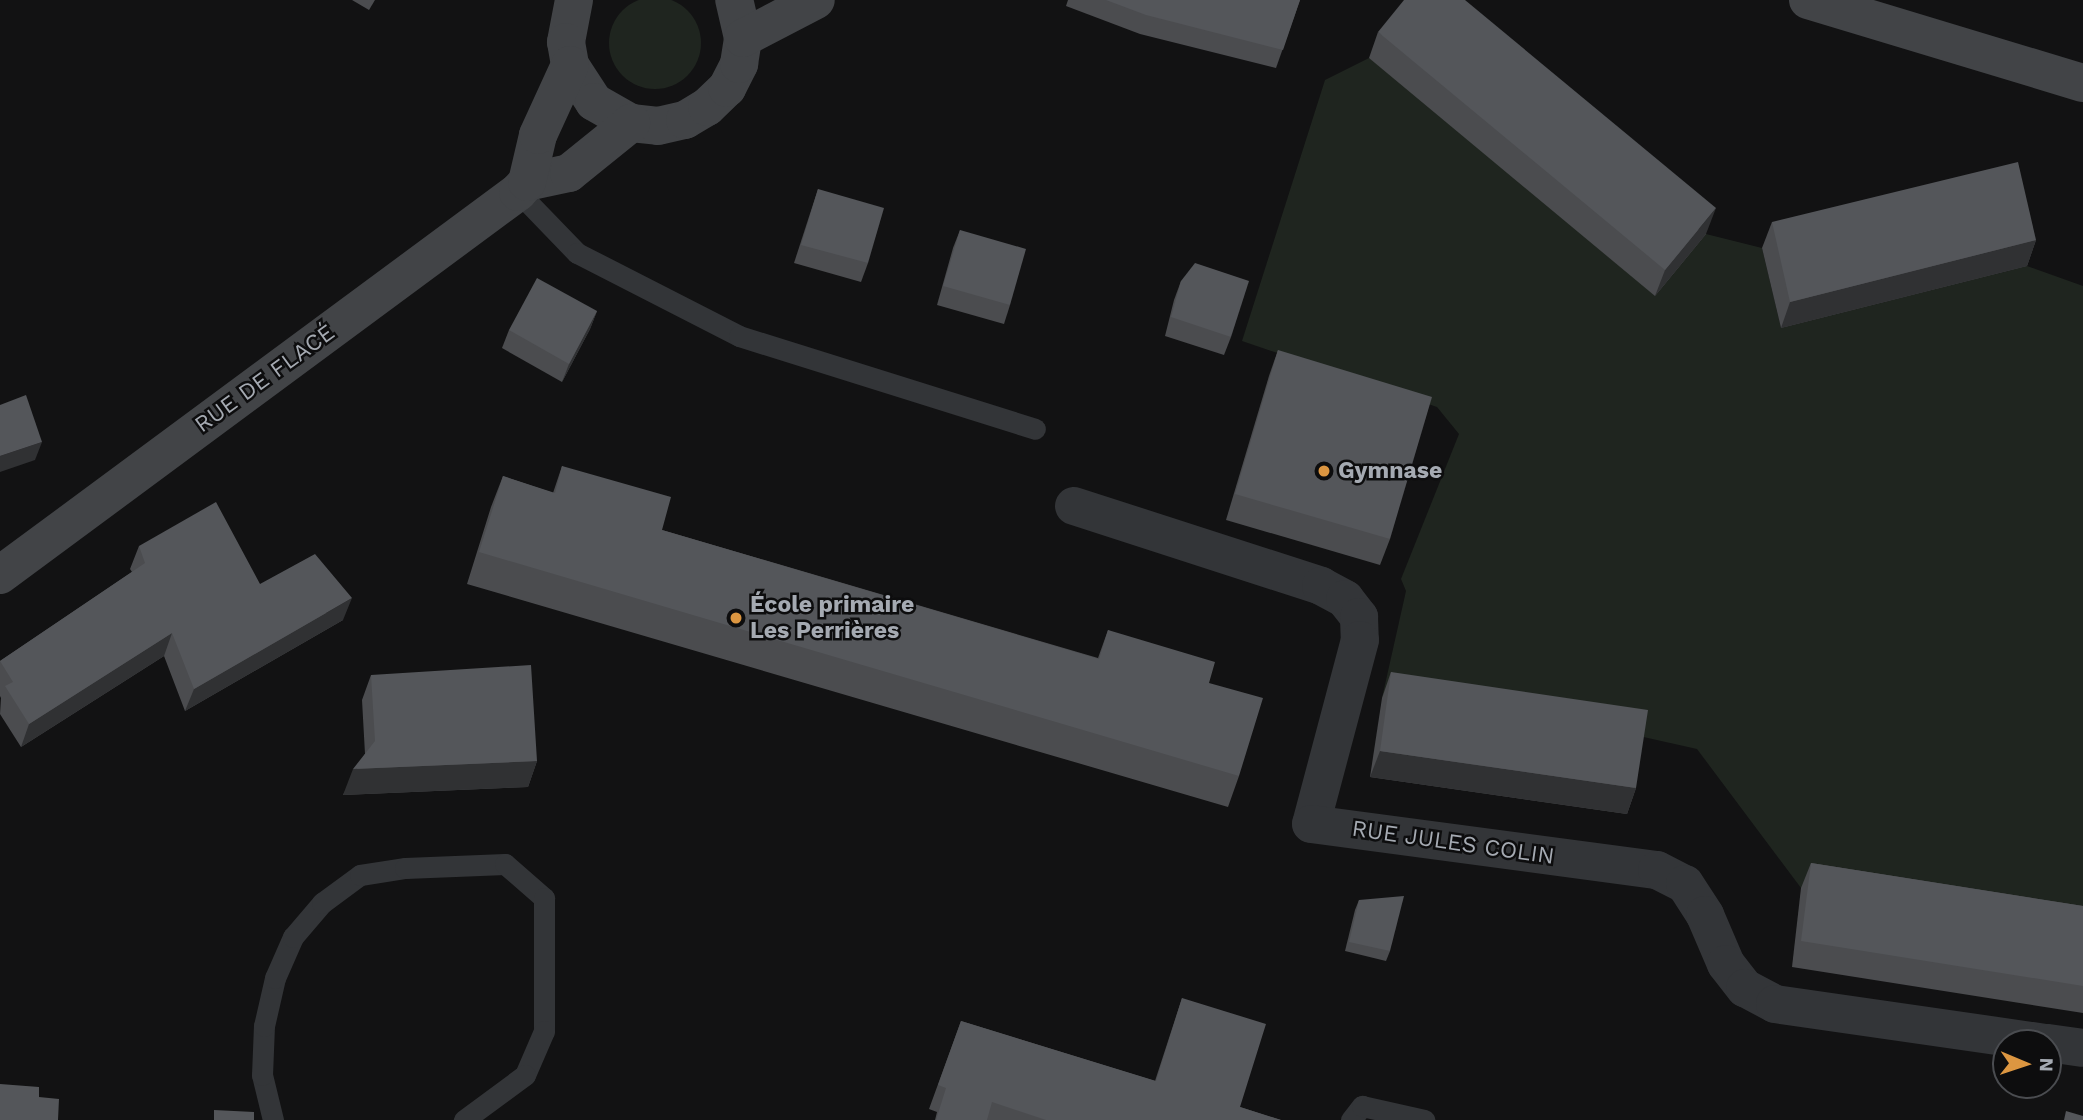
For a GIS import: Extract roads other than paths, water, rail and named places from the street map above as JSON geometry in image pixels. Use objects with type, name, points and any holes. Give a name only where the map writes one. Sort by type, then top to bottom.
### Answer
[{"type":"main road","points":[[574,0],[566,42],[570,65],[594,102],[631,122],[658,126],[685,120],[707,107],[727,88],[739,64],[743,37],[734,0]]},
{"type":"main road","points":[[743,37],[816,0]]},
{"type":"main road","points":[[1808,0],[2083,83]]},
{"type":"main road","points":[[523,187],[538,135],[570,65]]},
{"type":"main road","name":"RUE DE FLACÉ","points":[[0,575],[523,187],[569,173],[631,122]]},
{"type":"street","name":"RUE JULES COLIN","points":[[1074,506],[1321,586],[1345,599],[1359,617],[1360,640],[1311,824],[1657,870],[1685,884],[1705,915],[1726,964],[1745,988],[1775,1004],[1992,1035]]},
{"type":"street","name":"RUE JULES COLIN","points":[[2062,1045],[2083,1048]]},
{"type":"lane","points":[[523,187],[577,253],[739,336],[1035,429]]},
{"type":"lane","points":[[273,1120],[262,1075],[264,1026],[275,978],[293,936],[322,902],[360,875],[405,868],[505,864],[544,898],[544,1031],[525,1074],[464,1120]]},
{"type":"lane","points":[[1352,1120],[1362,1105],[1424,1120]]},
{"type":"place","name":"Gymnase","points":[[1324,471]]},
{"type":"place","name":"École primaire Les Perrières","points":[[736,618]]}]
